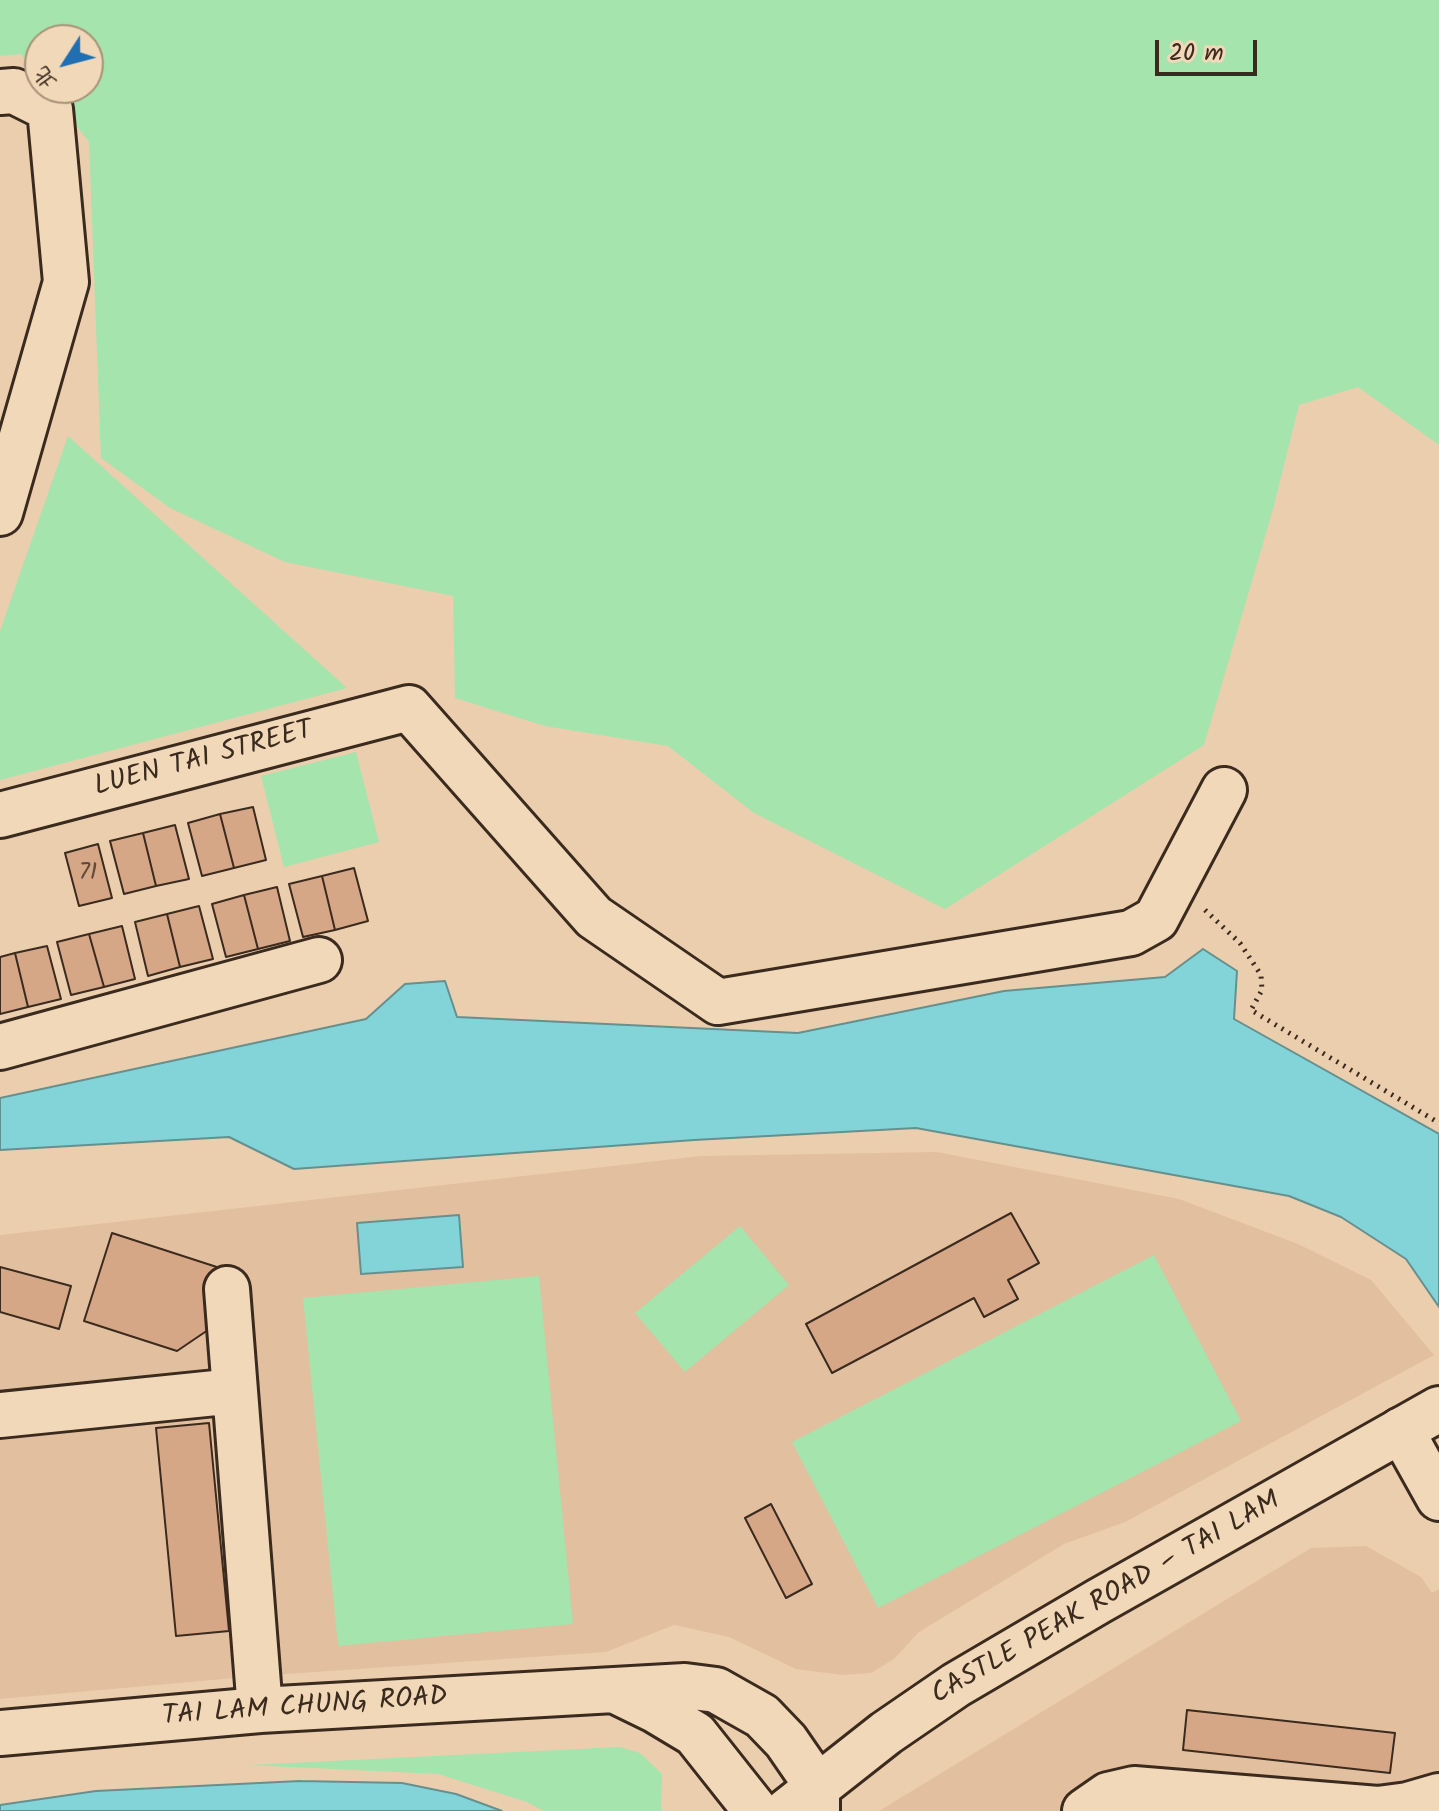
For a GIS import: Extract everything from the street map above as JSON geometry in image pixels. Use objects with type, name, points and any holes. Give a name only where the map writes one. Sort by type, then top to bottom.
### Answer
[{"type":"street","points":[[0,92],[14,91],[50,109],[66,282],[0,513]]},
{"type":"street","name":"LUEN TAI STREET","points":[[0,815],[409,708],[594,917],[718,1002],[1131,933],[1156,919],[1170,897]]},
{"type":"street","points":[[1170,897],[1224,790]]},
{"type":"street","points":[[0,1047],[319,960]]},
{"type":"street","points":[[227,1289],[260,1710]]},
{"type":"street","points":[[0,1415],[235,1391]]},
{"type":"street","name":"CASTLE PEAK ROAD – TAI LAM","points":[[807,1803],[886,1733],[956,1685],[1439,1409]]},
{"type":"street","points":[[1401,1430],[1439,1498]]},
{"type":"street","name":"TAI LAM CHUNG ROAD","points":[[0,1733],[260,1710],[685,1686],[716,1690],[762,1716],[786,1741],[807,1803]]},
{"type":"street","name":"TAI LAM CHUNG ROAD","points":[[610,1688],[695,1734],[756,1811]]},
{"type":"street","points":[[1085,1811],[1108,1795],[1134,1789],[1378,1809],[1439,1796]]},
{"type":"path","points":[[1170,897],[1203,909],[1240,943],[1261,975],[1262,990],[1251,1010],[1439,1123]]},
{"type":"shaded area","points":[[937,1152],[1179,1199],[1298,1244],[1371,1280],[1434,1355],[1125,1522],[1064,1544],[919,1632],[894,1659],[871,1673],[842,1675],[796,1669],[729,1637],[674,1625],[606,1652],[257,1676],[0,1699],[0,1235],[701,1156]]},
{"type":"shaded area","points":[[1366,1546],[1421,1577],[1432,1593],[1439,1589],[1439,1811],[879,1811],[1311,1548]]},
{"type":"green space","points":[[0,0],[1439,0],[1439,445],[1358,387],[1299,405],[1273,509],[1204,745],[945,909],[754,813],[668,746],[545,726],[455,698],[453,596],[285,562],[170,508],[101,458],[89,142],[59,104],[104,104],[104,24],[24,24],[24,58],[21,54],[0,56]]},
{"type":"green space","points":[[68,436],[347,688],[0,780],[0,631]]},
{"type":"green space","points":[[356,752],[379,842],[284,867],[261,776]]},
{"type":"green space","points":[[740,1226],[789,1285],[685,1372],[635,1313]]},
{"type":"green space","points":[[1154,1255],[1241,1421],[878,1608],[792,1442]]},
{"type":"green space","points":[[539,1276],[573,1624],[338,1646],[303,1298]]},
{"type":"green space","points":[[620,1747],[640,1753],[662,1774],[661,1811],[544,1811],[527,1802],[438,1774],[249,1765]]},
{"type":"water","points":[[1203,949],[1237,971],[1234,1019],[1439,1134],[1439,1307],[1406,1259],[1341,1217],[1289,1196],[916,1128],[694,1140],[294,1169],[229,1137],[0,1150],[0,1098],[366,1019],[405,984],[445,981],[457,1017],[798,1033],[1004,991],[1165,977]]},
{"type":"water","points":[[459,1215],[463,1267],[361,1274],[357,1223]]},
{"type":"water","points":[[300,1781],[402,1783],[456,1794],[502,1811],[0,1811],[0,1805],[96,1791]]},
{"type":"building","points":[[253,807],[266,860],[234,868],[220,814]]},
{"type":"building","points":[[220,814],[234,868],[202,876],[188,823]]},
{"type":"building","points":[[175,825],[189,879],[156,886],[143,833]]},
{"type":"building","points":[[143,833],[156,886],[124,894],[110,841]]},
{"type":"building","points":[[98,844],[112,898],[79,906],[65,853]]},
{"type":"building","points":[[354,868],[368,921],[335,930],[322,876]]},
{"type":"building","points":[[322,876],[335,930],[303,937],[289,884]]},
{"type":"building","points":[[277,887],[290,941],[258,949],[244,895]]},
{"type":"building","points":[[244,895],[258,949],[226,957],[212,904]]},
{"type":"building","points":[[199,906],[213,959],[180,967],[167,914]]},
{"type":"building","points":[[167,914],[180,967],[148,976],[135,922]]},
{"type":"building","points":[[122,926],[135,979],[104,987],[89,934]]},
{"type":"building","points":[[89,934],[104,987],[71,995],[57,942]]},
{"type":"building","points":[[47,946],[61,999],[28,1007],[15,953]]},
{"type":"building","points":[[15,953],[28,1007],[0,1014],[0,957]]},
{"type":"building","points":[[1011,1213],[1039,1263],[1008,1280],[1018,1299],[984,1317],[974,1298],[832,1373],[806,1324]]},
{"type":"building","points":[[112,1233],[226,1270],[208,1330],[177,1351],[84,1321]]},
{"type":"building","points":[[0,1267],[71,1286],[59,1329],[0,1312]]},
{"type":"building","points":[[209,1423],[229,1631],[176,1636],[156,1428]]},
{"type":"building","points":[[771,1504],[812,1584],[786,1598],[745,1518]]},
{"type":"building","points":[[1187,1710],[1395,1733],[1390,1773],[1183,1750]]}]
